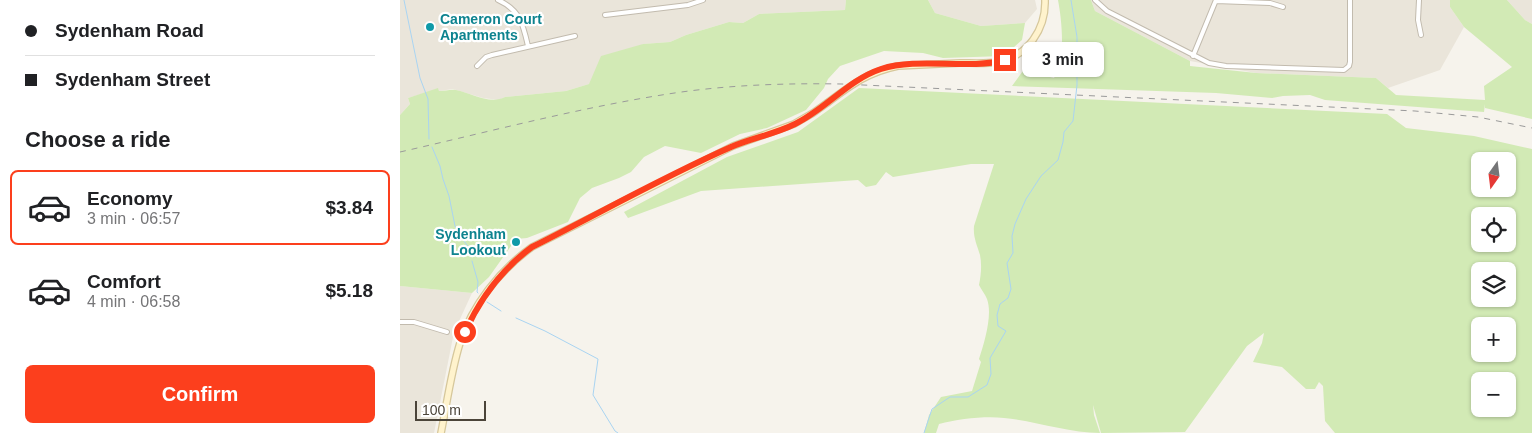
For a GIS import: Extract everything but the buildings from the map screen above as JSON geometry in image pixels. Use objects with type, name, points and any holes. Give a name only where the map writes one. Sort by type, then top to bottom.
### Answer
[{"type":"main road","points":[[441,433],[456,362],[466,329],[485,294],[516,258],[532,247],[733,146],[794,124],[814,113],[869,74],[898,66],[998,62],[1016,54],[1027,46],[1040,30],[1045,17],[1045,0]]},
{"type":"street","points":[[498,0],[508,5],[518,15],[524,28],[528,46]]},
{"type":"street","points":[[606,15],[688,5],[703,0]]},
{"type":"street","points":[[1095,0],[1107,11],[1209,63],[1226,66],[1344,70],[1350,62],[1350,0]]},
{"type":"street","points":[[1193,56],[1216,0],[1270,3],[1283,6]]},
{"type":"street","points":[[1419,0],[1418,20],[1421,35]]},
{"type":"street","points":[[477,66],[486,57],[575,36]]},
{"type":"street","points":[[400,322],[414,322],[447,332]]},
{"type":"shaded area","points":[[400,0],[846,0],[845,10],[759,14],[743,23],[729,22],[670,42],[643,44],[589,84],[566,91],[505,97],[499,100],[483,98],[453,89],[439,91],[438,89],[408,98],[410,104],[400,115]]},
{"type":"shaded area","points":[[928,0],[1035,0],[1037,9],[1025,23],[981,26],[935,13]]},
{"type":"shaded area","points":[[1091,0],[1450,0],[1450,7],[1464,27],[1440,70],[1388,88],[1376,78],[1256,73],[1190,61],[1095,11]]},
{"type":"shaded area","points":[[1507,0],[1532,0],[1532,24],[1525,20]]},
{"type":"shaded area","points":[[400,286],[472,293],[454,332],[434,433],[400,433]]},
{"type":"green space","points":[[846,0],[928,0],[935,13],[981,26],[1025,23],[1022,40],[1004,56],[943,58],[923,53],[884,51],[840,66],[828,79],[824,88],[806,110],[767,128],[740,134],[701,153],[665,146],[644,157],[631,172],[592,188],[580,198],[568,222],[527,238],[516,239],[489,277],[472,293],[400,286],[400,115],[410,104],[408,98],[438,88],[439,91],[456,90],[493,100],[505,97],[566,91],[589,84],[601,56],[643,44],[670,42],[729,22],[743,23],[759,14],[845,10]]},
{"type":"green space","points":[[1058,0],[1091,0],[1095,11],[1190,61],[1190,66],[1256,73],[1376,78],[1396,95],[1485,100],[1484,86],[1512,67],[1464,27],[1450,7],[1450,0],[1507,0],[1525,20],[1532,24],[1532,119],[1485,108],[1485,104],[1484,112],[1325,100],[1310,95],[1272,98],[1216,93],[1012,86],[1035,54],[1045,54],[1046,59],[1042,70],[1046,76],[1054,78],[1058,70],[1062,51],[1062,29]]},
{"type":"green space","points":[[859,88],[1387,114],[1406,128],[1474,136],[1532,149],[1532,433],[1335,433],[1325,421],[1323,386],[1319,382],[1315,389],[1306,389],[1282,367],[1253,362],[1262,343],[1264,333],[1247,346],[1185,432],[1101,433],[1093,405],[1100,433],[988,417],[963,419],[939,424],[936,433],[924,433],[929,415],[941,397],[972,391],[981,362],[979,359],[987,329],[989,306],[979,285],[981,262],[974,226],[994,164],[971,164],[893,177],[886,172],[876,185],[866,187],[858,180],[701,191],[628,218],[624,212],[727,157],[798,132]]},
{"type":"waterway","points":[[404,0],[420,78],[428,99],[429,139]]},
{"type":"waterway","points":[[924,433],[932,409],[950,397],[968,397],[987,385],[991,374],[990,358],[1006,331],[998,326],[997,315],[1000,304],[1008,298],[1011,289],[1007,263],[1013,253],[1012,236],[1015,224],[1026,199],[1041,176],[1058,160],[1064,132],[1073,121],[1077,85],[1077,37],[1071,0]]},
{"type":"waterway","points":[[432,147],[449,196],[455,226],[470,249],[471,255]]},
{"type":"waterway","points":[[472,261],[478,282],[478,293]]},
{"type":"waterway","points":[[487,302],[501,311]]},
{"type":"waterway","points":[[516,318],[598,359],[593,395],[618,433]]},
{"type":"railway","points":[[400,152],[567,113],[668,94],[711,88],[798,84],[842,84],[1415,111],[1478,117],[1532,128]]},
{"type":"place","name":"Cameron Court Apartments","points":[[430,27]]},
{"type":"place","name":"Sydenham Lookout","points":[[516,242]]},
{"type":"route","points":[[465,332],[485,294],[516,258],[532,247],[733,146],[794,124],[814,113],[869,74],[898,66],[987,63],[1005,60]]}]
